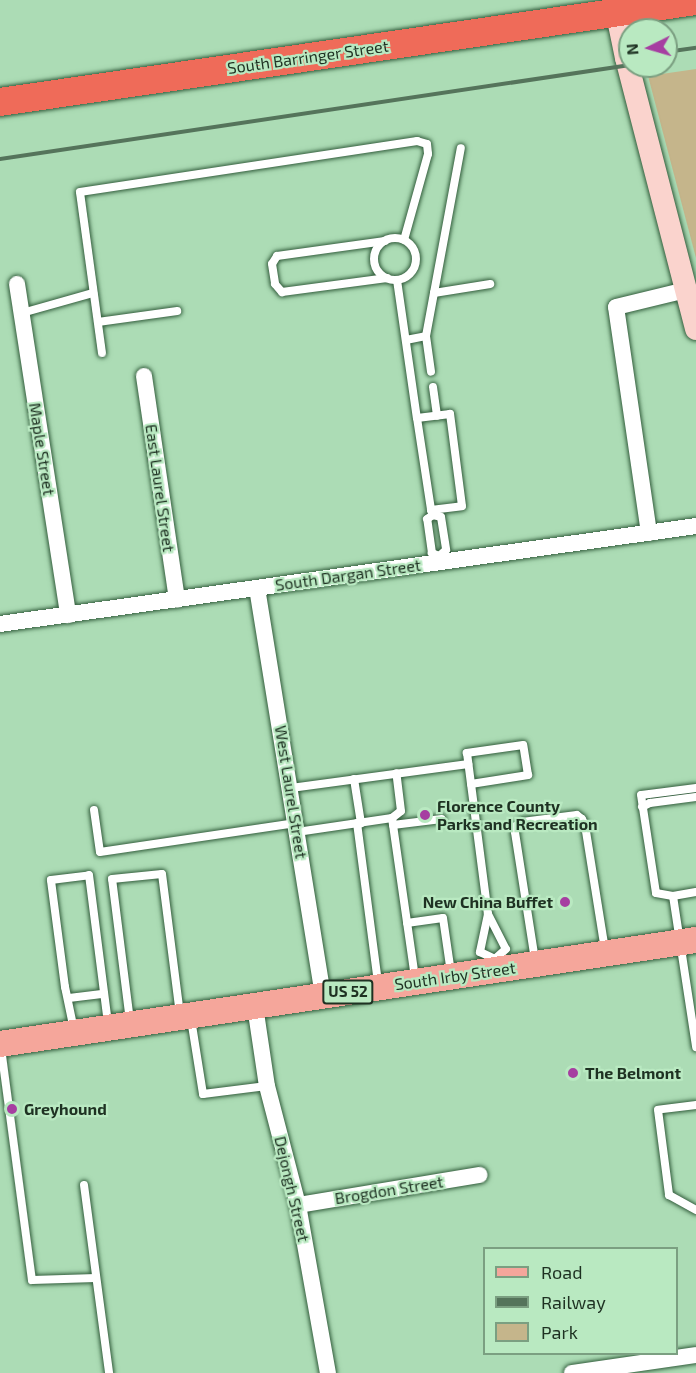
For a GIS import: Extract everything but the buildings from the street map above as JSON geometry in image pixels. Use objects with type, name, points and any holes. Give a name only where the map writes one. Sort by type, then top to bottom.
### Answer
[{"type":"highway","name":"South Barringer Street","points":[[0,102],[615,6],[681,2]]},
{"type":"main road","name":"South Irby Street","points":[[0,1044],[452,976],[496,964],[536,964],[689,941]]},
{"type":"street","points":[[615,6],[696,329]]},
{"type":"street","name":"Maple Street","points":[[17,284],[68,615]]},
{"type":"street","points":[[649,533],[616,308],[686,290]]},
{"type":"street","name":"East Laurel Street","points":[[144,376],[177,600]]},
{"type":"street","name":"South Dargan Street","points":[[0,624],[440,560],[696,526]]},
{"type":"street","name":"West Laurel Street","points":[[257,588],[323,995]]},
{"type":"street","name":"Dejongh Street","points":[[255,1006],[267,1086],[298,1205],[328,1373]]},
{"type":"street","name":"Brogdon Street","points":[[298,1205],[480,1175]]},
{"type":"street","points":[[572,1373],[696,1355]]},
{"type":"lane","points":[[102,353],[80,192],[417,141],[427,144],[428,154],[404,240]]},
{"type":"lane","points":[[431,372],[426,336],[460,148]]},
{"type":"lane","points":[[404,240],[414,249],[416,262],[410,274],[397,280],[387,279],[282,292],[275,284],[272,264],[277,256],[385,241],[404,240]]},
{"type":"lane","points":[[385,241],[376,251],[375,264],[387,279]]},
{"type":"lane","points":[[397,280],[432,512]]},
{"type":"lane","points":[[434,292],[490,284]]},
{"type":"lane","points":[[22,313],[93,293]]},
{"type":"lane","points":[[98,322],[177,311]]},
{"type":"lane","points":[[406,340],[426,336]]},
{"type":"lane","points":[[433,387],[437,416]]},
{"type":"lane","points":[[417,418],[450,414],[462,506],[432,512],[427,519],[432,554],[440,560],[446,550],[443,528],[441,517],[432,512]]},
{"type":"lane","points":[[471,784],[528,775],[524,745],[466,753],[488,914],[480,952],[496,964],[506,949],[488,914]]},
{"type":"lane","points":[[291,788],[468,764]]},
{"type":"lane","points":[[396,773],[401,811],[392,822],[416,981]]},
{"type":"lane","points":[[354,779],[379,987]]},
{"type":"lane","points":[[696,788],[641,795],[656,893],[673,896],[696,892]]},
{"type":"lane","points":[[642,807],[650,803],[696,797]]},
{"type":"lane","points":[[94,810],[100,852],[297,828],[442,819]]},
{"type":"lane","points":[[536,964],[515,832],[516,826],[522,822],[577,815],[585,825],[605,954]]},
{"type":"lane","points":[[119,1026],[112,879],[162,874],[186,1016],[203,1094],[267,1086]]},
{"type":"lane","points":[[75,1033],[69,998],[64,987],[51,880],[89,875],[104,994],[119,1026]]},
{"type":"lane","points":[[673,896],[689,941],[696,1047]]},
{"type":"lane","points":[[407,923],[443,918],[452,976]]},
{"type":"lane","points":[[69,998],[104,994]]},
{"type":"lane","points":[[0,1044],[32,1280],[96,1278]]},
{"type":"lane","points":[[696,1105],[658,1110],[669,1195],[696,1210]]},
{"type":"lane","points":[[84,1185],[110,1373]]},
{"type":"green space","points":[[696,69],[696,258],[649,78],[678,78],[678,72]]},
{"type":"railway","points":[[678,50],[696,48]]},
{"type":"railway","points":[[0,159],[618,67]]},
{"type":"place","name":"Florence County Parks and Recreation","points":[[425,815]]},
{"type":"place","name":"New China Buffet","points":[[565,902]]},
{"type":"place","name":"The Belmont","points":[[573,1073]]},
{"type":"place","name":"Greyhound","points":[[12,1109]]}]
